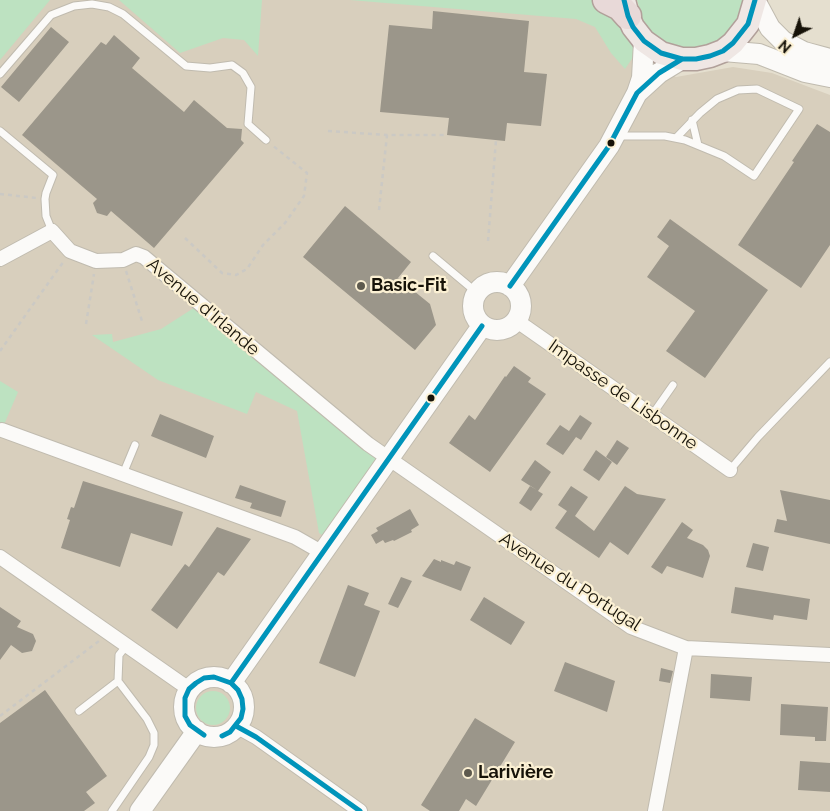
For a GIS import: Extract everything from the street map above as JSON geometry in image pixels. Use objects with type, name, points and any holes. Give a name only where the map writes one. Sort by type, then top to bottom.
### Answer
[{"type":"highway","points":[[606,0],[626,8]]},
{"type":"main road","points":[[626,8],[633,27],[644,41],[661,53],[682,59],[703,58],[723,51],[733,44],[748,24],[755,0]]},
{"type":"street","points":[[755,0],[770,28],[783,41],[804,52],[830,59]]},
{"type":"street","points":[[510,286],[609,146],[637,93],[642,78],[644,41]]},
{"type":"street","points":[[723,51],[759,54],[805,72],[830,77]]},
{"type":"street","points":[[637,93],[659,73],[682,59]]},
{"type":"street","points":[[0,259],[52,231]]},
{"type":"street","name":"Avenue d'Irlande","points":[[52,231],[70,251],[96,262],[123,260],[136,254],[144,257],[389,460]]},
{"type":"street","points":[[496,282],[510,286],[516,291],[521,306],[517,320],[504,330],[497,331],[482,326],[477,321],[472,307],[476,292],[481,287],[496,282]]},
{"type":"street","name":"Impasse de Lisbonne","points":[[517,320],[730,470]]},
{"type":"street","points":[[231,683],[482,326]]},
{"type":"street","points":[[2,430],[295,537],[323,553]]},
{"type":"street","name":"Avenue du Portugal","points":[[389,460],[631,627],[686,648],[830,655]]},
{"type":"street","points":[[0,556],[110,633],[123,650],[190,689]]},
{"type":"street","points":[[654,811],[686,648]]},
{"type":"street","points":[[214,677],[231,683],[238,690],[242,699],[243,709],[241,718],[236,726],[222,736],[204,735],[197,731],[190,725],[185,716],[185,698],[190,689],[204,678],[214,677]]},
{"type":"street","points":[[236,726],[256,737],[360,811]]},
{"type":"street","points":[[140,811],[197,731]]},
{"type":"lane","points":[[0,74],[51,15],[74,6],[92,4],[109,7],[123,14],[186,66],[210,68],[232,65],[243,72],[250,87],[248,124],[266,140]]},
{"type":"lane","points":[[614,136],[665,136],[676,138],[724,156],[754,176],[799,109],[758,89],[738,90],[717,98],[692,120],[676,138]]},
{"type":"lane","points":[[692,120],[698,145]]},
{"type":"lane","points":[[0,131],[53,175],[45,199],[46,216],[52,231]]},
{"type":"lane","points":[[433,256],[476,292]]},
{"type":"lane","points":[[730,470],[758,437],[830,362]]},
{"type":"lane","points":[[652,415],[673,385]]},
{"type":"lane","points":[[123,474],[134,445]]},
{"type":"lane","points":[[79,710],[118,681],[123,650]]},
{"type":"lane","points":[[112,811],[149,757],[154,745],[154,732],[147,719],[118,681]]},
{"type":"path","points":[[328,130],[387,135],[447,135]]},
{"type":"path","points":[[379,210],[387,135]]},
{"type":"path","points":[[185,238],[222,273],[236,275],[247,268],[263,245],[285,223],[304,196],[307,173],[266,140]]},
{"type":"path","points":[[488,241],[496,140]]},
{"type":"path","points":[[0,194],[45,199]]},
{"type":"path","points":[[0,351],[70,251]]},
{"type":"path","points":[[123,260],[142,321]]},
{"type":"path","points":[[86,324],[96,262]]},
{"type":"path","points":[[0,716],[110,633]]},
{"type":"shaded area","points":[[0,0],[503,0],[585,7],[628,44],[676,77],[733,67],[772,73],[830,95],[830,811],[0,811]]},
{"type":"green space","points":[[0,0],[50,0],[0,60]]},
{"type":"green space","points":[[119,0],[262,0],[258,56],[244,40],[223,38],[180,53]]},
{"type":"green space","points":[[350,0],[624,0],[644,41],[625,69],[611,53],[595,27],[576,19]]},
{"type":"green space","points":[[637,0],[746,0],[744,11],[723,40],[706,47],[688,49],[670,45],[654,35],[643,21]]},
{"type":"green space","points":[[200,304],[389,460],[331,541],[319,533],[297,411],[256,392],[247,414],[158,380],[92,335],[112,334],[113,342],[161,329]]},
{"type":"green space","points":[[0,381],[18,392],[0,434]]},
{"type":"green space","points":[[213,691],[220,692],[225,696],[229,701],[229,715],[225,720],[220,724],[213,725],[206,724],[201,720],[197,715],[196,708],[197,701],[201,696],[206,692]]},
{"type":"building","points":[[433,11],[529,21],[524,72],[547,74],[541,126],[507,123],[505,141],[447,135],[449,118],[380,112],[389,25],[432,29]]},
{"type":"building","points":[[51,27],[69,42],[19,102],[1,87]]},
{"type":"building","points":[[114,35],[140,58],[132,68],[184,112],[194,100],[227,128],[242,129],[241,140],[244,143],[154,248],[111,211],[107,216],[97,213],[93,203],[97,199],[22,135],[101,42],[106,45]]},
{"type":"building","points":[[817,124],[830,132],[830,245],[801,288],[738,245],[794,162],[792,161]]},
{"type":"building","points":[[345,206],[411,262],[398,278],[430,304],[436,325],[415,350],[303,257]]},
{"type":"building","points":[[670,219],[768,290],[705,378],[666,351],[695,311],[647,277],[669,246],[657,237]]},
{"type":"building","points":[[514,366],[531,378],[528,382],[546,394],[490,472],[449,443],[469,415],[475,420]]},
{"type":"building","points":[[160,414],[214,436],[206,458],[151,436]]},
{"type":"building","points":[[580,415],[592,423],[581,440],[576,437],[563,455],[546,444],[560,425],[569,431]]},
{"type":"building","points":[[617,440],[629,448],[617,465],[606,457]]},
{"type":"building","points":[[596,450],[612,462],[599,481],[583,470]]},
{"type":"building","points":[[535,460],[551,472],[538,491],[543,494],[531,511],[519,503],[530,486],[537,490],[521,480]]},
{"type":"building","points":[[83,481],[183,512],[172,546],[131,533],[120,567],[61,548],[70,520],[67,519],[71,507],[74,508]]},
{"type":"building","points":[[240,485],[286,501],[281,517],[250,508],[252,503],[235,498]]},
{"type":"building","points":[[571,486],[588,497],[575,516],[594,531],[625,486],[637,494],[666,499],[628,555],[610,542],[599,558],[555,528],[567,511],[558,505]]},
{"type":"building","points":[[780,490],[830,500],[830,544],[774,532],[777,519],[787,521]]},
{"type":"building","points":[[410,509],[419,525],[411,530],[412,532],[394,541],[385,543],[383,540],[376,544],[371,535],[378,531],[376,528]]},
{"type":"building","points":[[682,522],[693,530],[687,538],[703,545],[708,550],[710,556],[703,578],[667,566],[662,574],[651,567]]},
{"type":"building","points":[[217,527],[251,539],[224,576],[218,572],[177,629],[151,610],[185,564],[189,567]]},
{"type":"building","points":[[753,543],[769,547],[763,571],[746,567]]},
{"type":"building","points":[[434,559],[454,565],[456,561],[471,567],[461,591],[422,576]]},
{"type":"building","points":[[401,577],[412,581],[398,608],[388,604]]},
{"type":"building","points":[[348,585],[369,593],[364,605],[380,611],[355,677],[319,663]]},
{"type":"building","points":[[735,587],[810,599],[807,620],[774,615],[773,620],[731,613]]},
{"type":"building","points":[[484,597],[525,622],[511,645],[470,620]]},
{"type":"building","points":[[0,607],[21,621],[17,627],[33,634],[36,641],[32,651],[22,653],[11,645],[0,660]]},
{"type":"building","points":[[565,662],[615,681],[607,712],[554,691]]},
{"type":"building","points":[[661,668],[673,671],[670,683],[659,681]]},
{"type":"building","points":[[711,674],[752,677],[750,701],[710,698]]},
{"type":"building","points":[[45,690],[107,776],[86,792],[95,803],[84,811],[0,811],[0,723]]},
{"type":"building","points":[[781,704],[828,707],[826,741],[815,741],[815,737],[780,735]]},
{"type":"building","name":"Larivière","points":[[475,718],[515,742],[476,806],[466,799],[459,811],[430,811],[421,805]]},
{"type":"building","points":[[800,761],[830,763],[830,792],[798,790]]},
{"type":"transit line","points":[[624,0],[633,27],[644,41],[661,53],[682,59],[710,56],[723,51],[733,43],[748,24],[755,0]]},
{"type":"transit line","points":[[510,286],[609,146],[637,93],[659,73],[682,59]]},
{"type":"transit line","points":[[231,683],[482,326]]},
{"type":"transit line","points":[[204,735],[190,725],[185,716],[185,698],[189,689],[196,683],[204,678],[214,677],[231,683],[238,690],[242,699],[243,709],[241,718],[230,732],[222,736]]},
{"type":"transit line","points":[[236,726],[256,737],[360,811]]},
{"type":"place","name":"Basic-Fit","points":[[361,286]]},
{"type":"place","name":"Larivière","points":[[468,773]]}]
